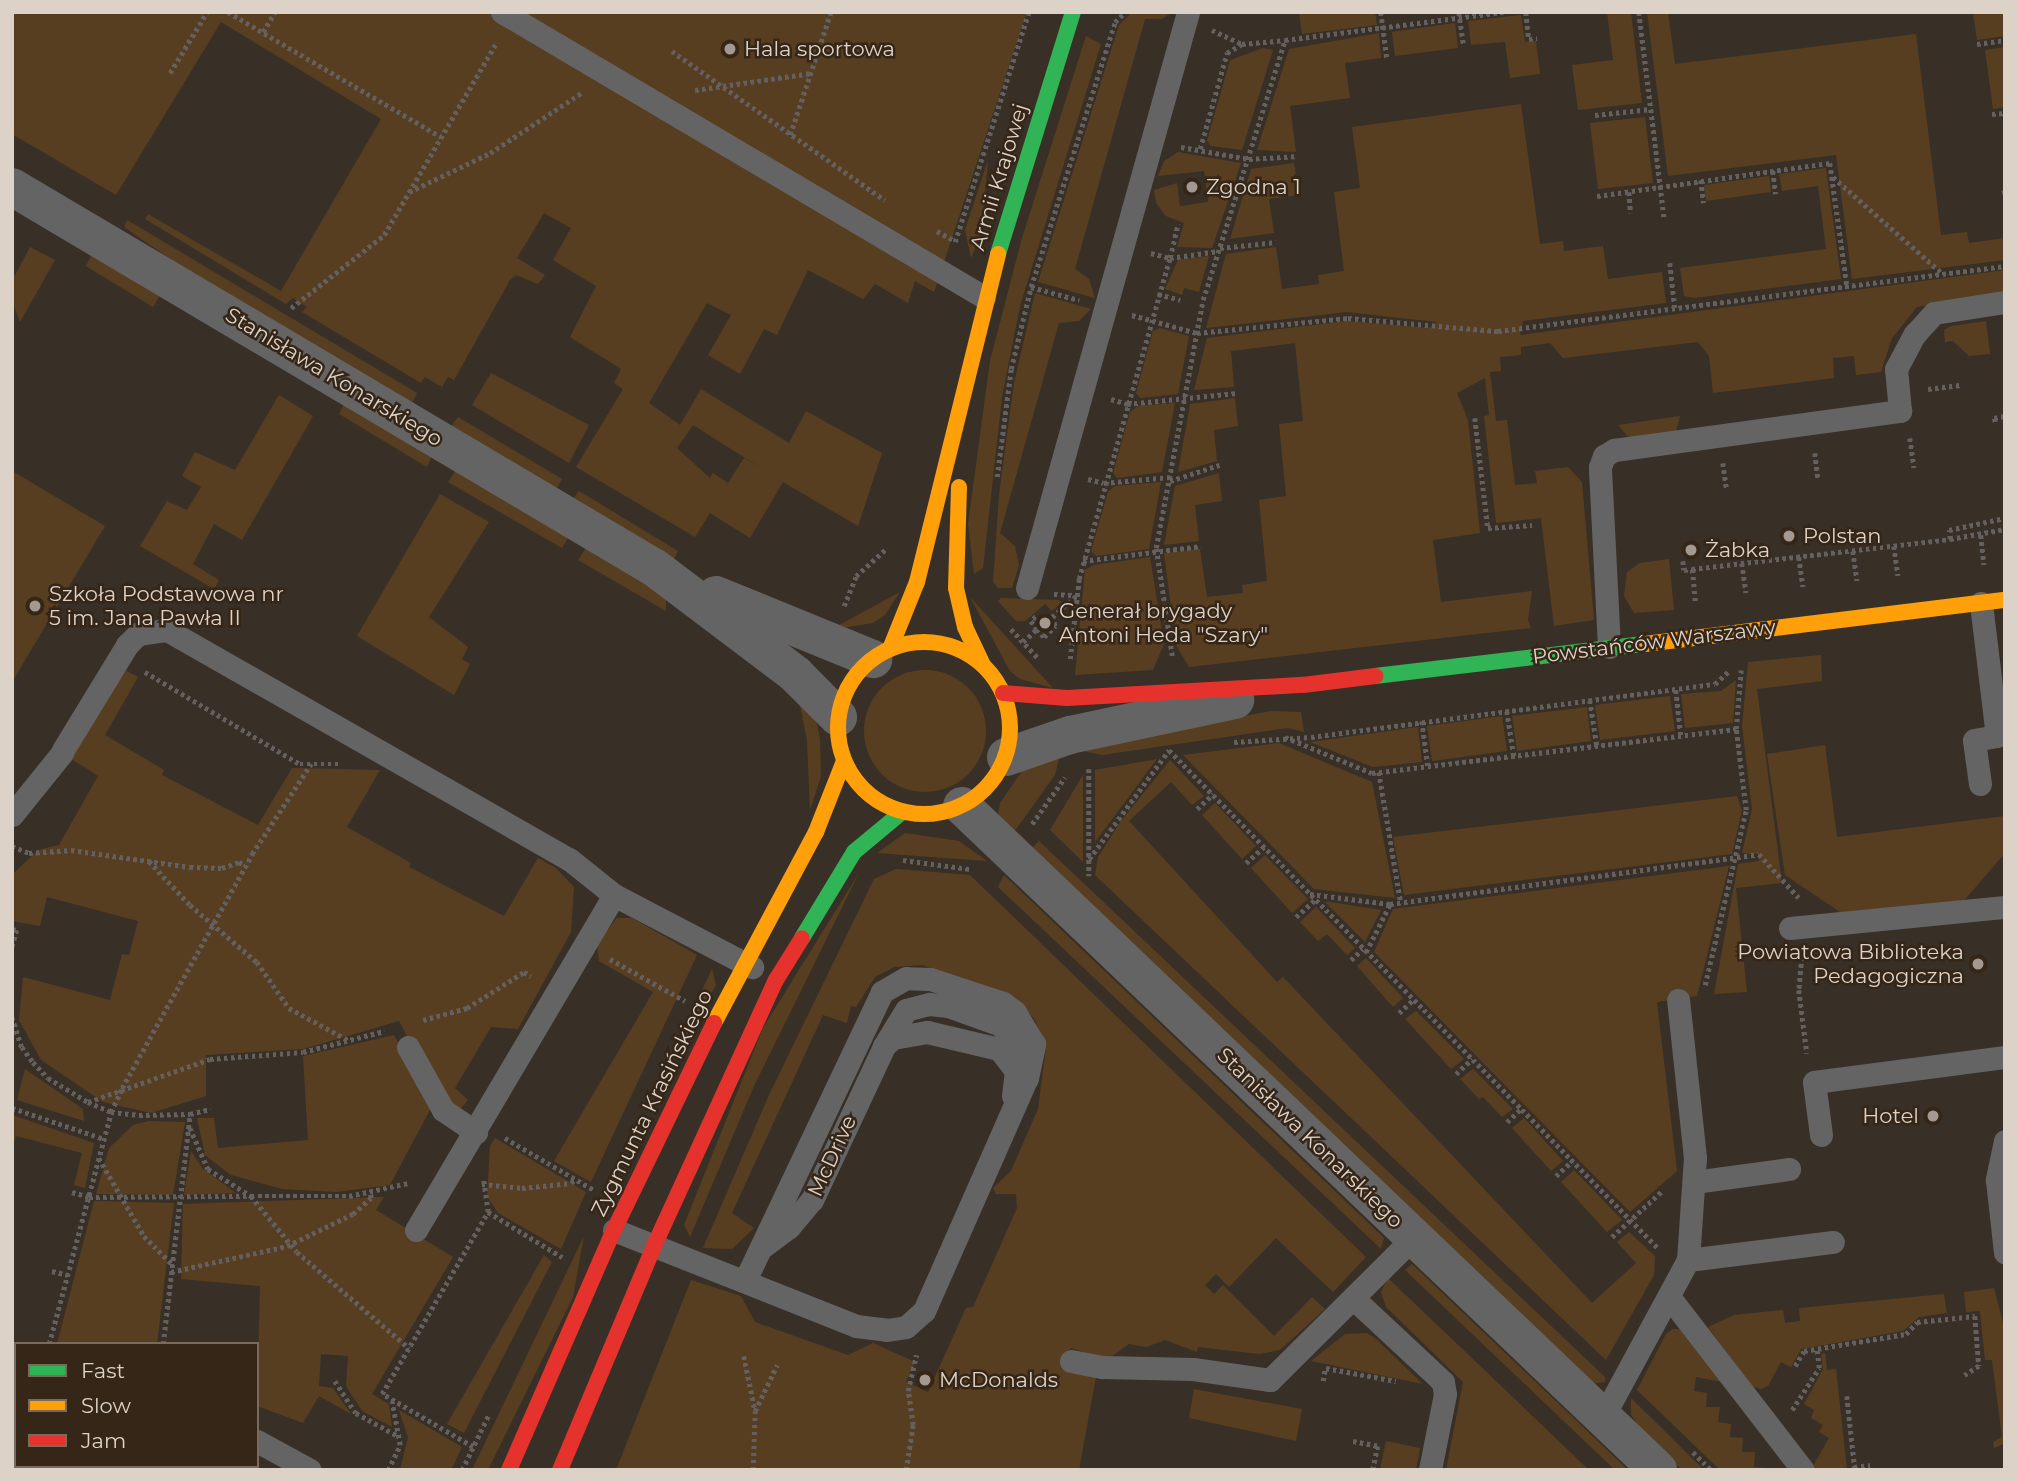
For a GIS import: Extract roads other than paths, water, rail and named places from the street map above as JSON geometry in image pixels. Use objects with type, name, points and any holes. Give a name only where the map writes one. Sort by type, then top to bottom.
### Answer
[{"type":"street","name":"Armii Krajowej","points":[[881,654],[916,582],[984,297],[1073,12]]},
{"type":"street","name":"Stanisława Konarskiego","points":[[12,187],[655,568],[796,674],[838,717]]},
{"type":"street","name":"Armii Krajowej","points":[[970,355],[955,534],[956,588],[965,627],[984,665]]},
{"type":"street","name":"Stanisława Konarskiego","points":[[655,568],[881,654]]},
{"type":"street","name":"Powstańców Warszawy","points":[[1003,693],[1067,698],[1303,685],[2005,600]]},
{"type":"street","points":[[936,643],[961,650],[984,665],[1003,693],[1011,725],[1006,757],[989,786],[962,806],[932,815],[902,812],[870,796],[844,761],[838,717],[856,675],[881,654],[936,643]]},
{"type":"street","name":"Powstańców Warszawy","points":[[1006,757],[1070,735],[1303,685]]},
{"type":"street","name":"Zygmunta Krasińskiego","points":[[509,1470],[614,1230],[744,962],[816,832],[844,761]]},
{"type":"street","name":"Stanisława Konarskiego","points":[[962,806],[1658,1470]]},
{"type":"street","points":[[560,1470],[654,1246],[776,980],[854,852],[902,812]]},
{"type":"lane","points":[[1027,588],[1188,12]]},
{"type":"lane","points":[[506,15],[829,202],[984,297]]},
{"type":"lane","points":[[1609,647],[1600,467],[1604,456],[1614,450],[1900,411],[1896,369],[1915,334],[1934,313],[2005,302]]},
{"type":"lane","points":[[1980,784],[1974,740],[1997,736],[1981,603]]},
{"type":"lane","points":[[12,815],[62,751],[138,634],[167,630],[181,634],[569,859],[614,895],[776,980]]},
{"type":"lane","points":[[416,1230],[614,895]]},
{"type":"lane","points":[[1798,927],[2005,907]]},
{"type":"lane","points":[[614,1230],[856,1326],[906,1327],[924,1311],[1010,1117],[1034,1054],[1031,1034],[1015,1012],[1003,1003],[930,979],[906,978],[891,984],[874,1005],[745,1280]]},
{"type":"lane","points":[[1603,1417],[1670,1298],[1695,1182],[1695,1158],[1678,1000]]},
{"type":"lane","name":"McDrive","points":[[759,1250],[789,1227],[812,1200],[884,1046],[906,1010],[929,1004],[948,1006],[986,1018],[1009,1033],[1016,1049],[1010,1117]]},
{"type":"lane","points":[[402,1037],[443,1110],[478,1128]]},
{"type":"lane","points":[[1821,1135],[1814,1082],[2005,1057]]},
{"type":"lane","points":[[2005,1141],[1997,1180],[2005,1253]]},
{"type":"lane","points":[[1695,1182],[1789,1169]]},
{"type":"lane","points":[[1071,1361],[1102,1367],[1193,1369],[1270,1380],[1414,1237]]},
{"type":"lane","points":[[1679,1260],[1833,1242]]},
{"type":"lane","points":[[1353,1298],[1439,1376],[1445,1391],[1430,1470]]},
{"type":"lane","points":[[1670,1298],[1803,1470]]},
{"type":"lane","points":[[259,1442],[310,1470]]},
{"type":"place","name":"Hala sportowa","points":[[730,49]]},
{"type":"place","name":"Zgodna 1","points":[[1192,187]]},
{"type":"place","name":"Polstan","points":[[1789,536]]},
{"type":"place","name":"Żabka","points":[[1691,550]]},
{"type":"place","name":"Szkoła Podstawowa nr 5 im. Jana Pawła II","points":[[35,606]]},
{"type":"place","name":"Generał brygady Antoni Heda \"Szary\"","points":[[1045,623]]},
{"type":"place","name":"Powiatowa Biblioteka Pedagogiczna","points":[[1978,964]]},
{"type":"place","name":"Hotel","points":[[1933,1116]]},
{"type":"place","name":"McDonalds","points":[[925,1380]]}]
